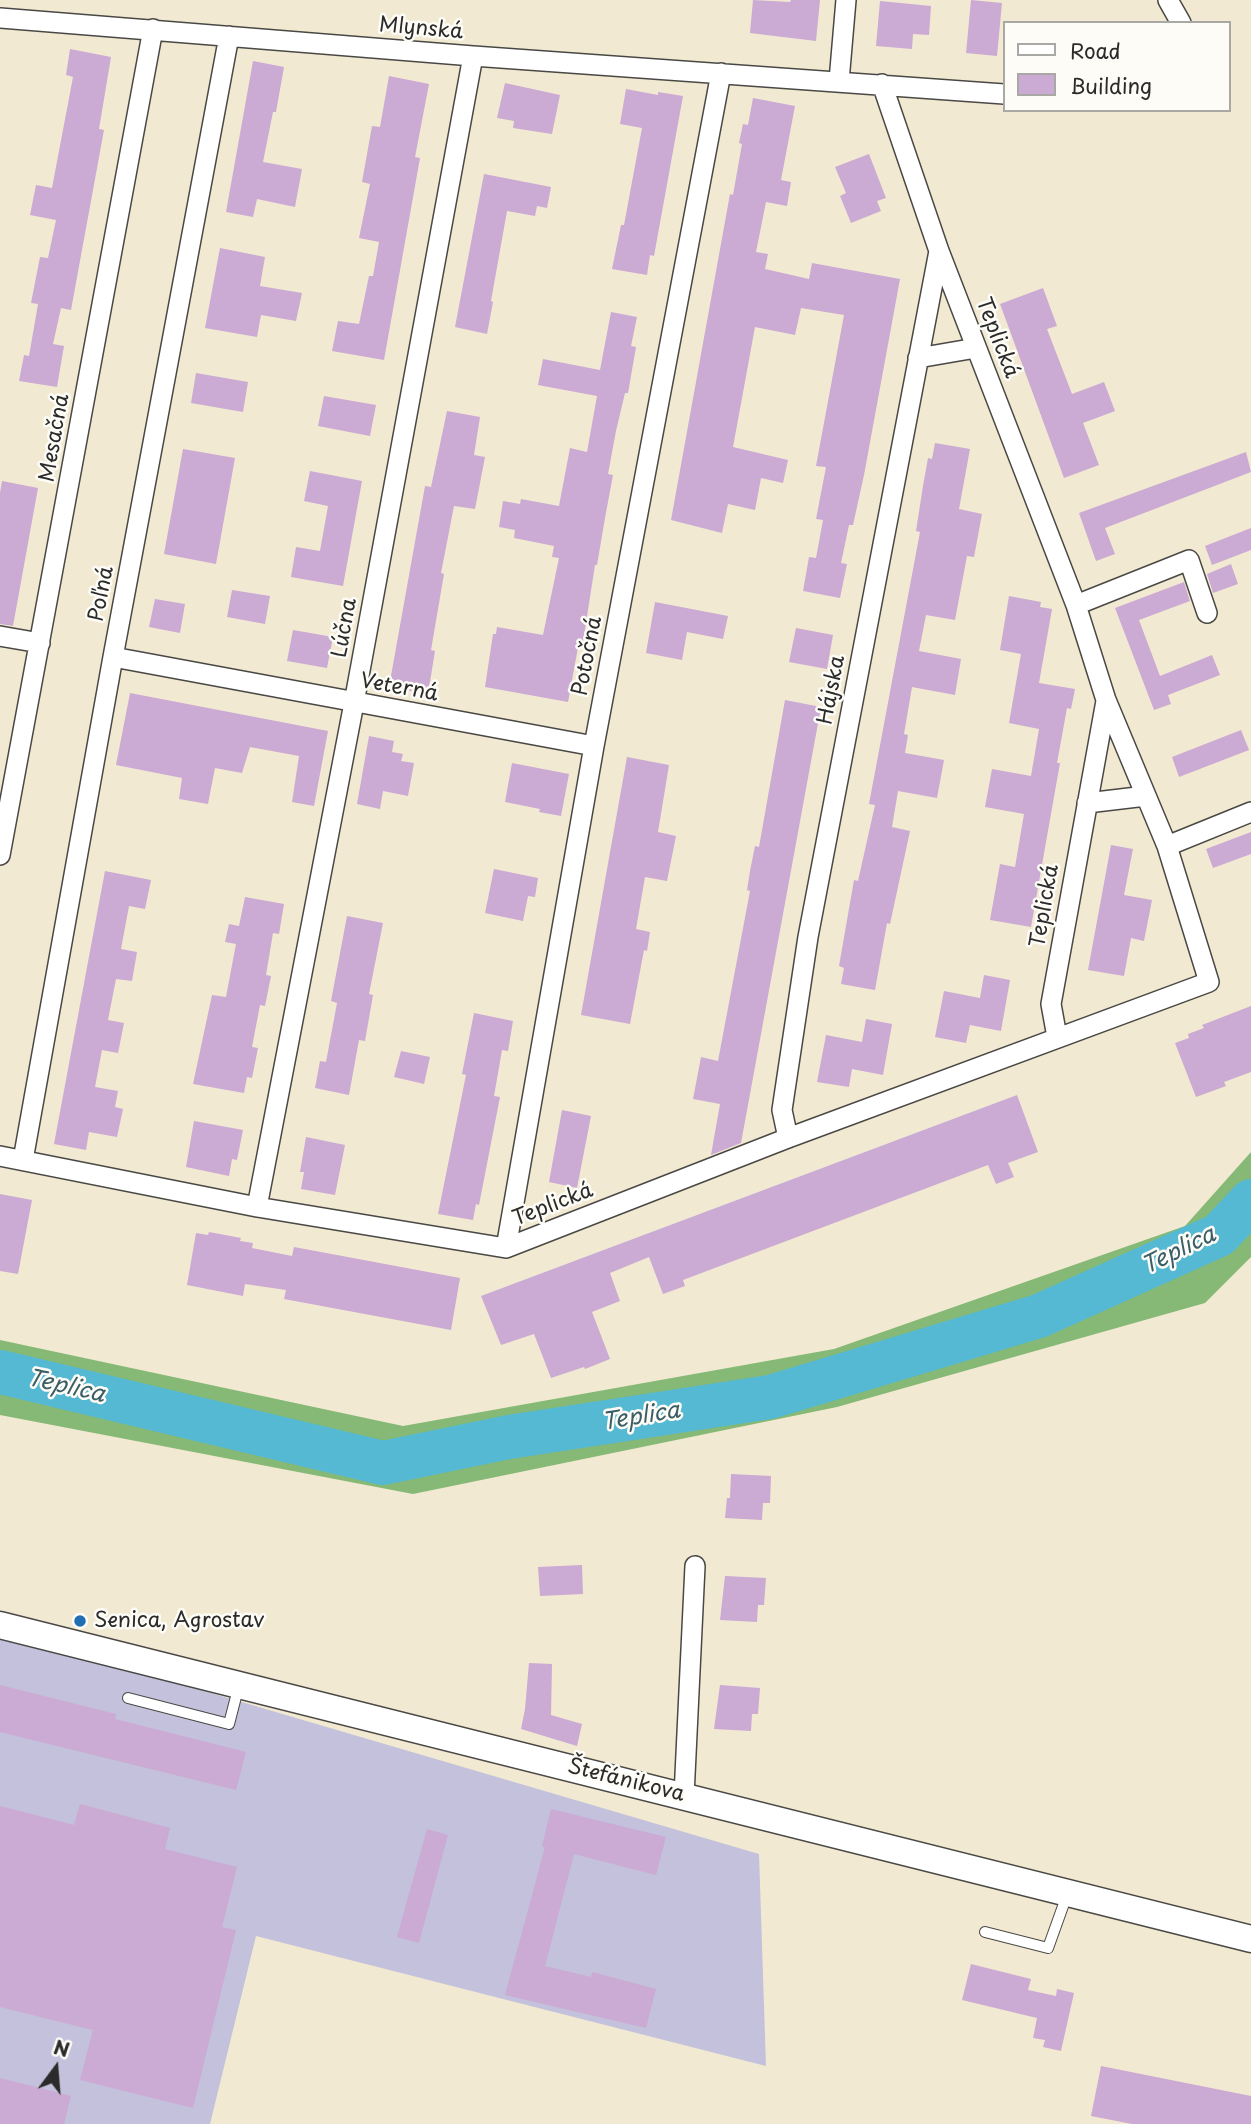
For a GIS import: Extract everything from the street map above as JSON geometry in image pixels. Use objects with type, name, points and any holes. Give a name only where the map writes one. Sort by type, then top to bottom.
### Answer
[{"type":"street","points":[[839,81],[846,0]]},
{"type":"street","points":[[1168,0],[1180,21]]},
{"type":"street","name":"Mlynská","points":[[0,18],[473,56],[1002,94]]},
{"type":"street","name":"Mesačná","points":[[0,855],[153,29]]},
{"type":"street","name":"Poľná","points":[[23,1160],[113,657],[229,36]]},
{"type":"street","name":"Lúčna","points":[[257,1207],[354,703],[473,56]]},
{"type":"street","name":"Potočná","points":[[506,1248],[594,746],[721,73]]},
{"type":"street","name":"Teplická","points":[[0,1156],[257,1207],[506,1248],[788,1138],[1209,982],[1167,846],[1106,700],[1076,605],[939,251],[882,84]]},
{"type":"street","name":"Hájska","points":[[788,1138],[782,1110],[808,937],[939,251]]},
{"type":"street","points":[[918,358],[976,348]]},
{"type":"street","points":[[1076,605],[1189,560],[1207,613]]},
{"type":"street","points":[[0,636],[40,643]]},
{"type":"street","name":"Veterná","points":[[113,657],[594,746]]},
{"type":"street","name":"Teplická","points":[[1057,1037],[1051,1004],[1106,700]]},
{"type":"street","points":[[1087,803],[1146,796]]},
{"type":"street","points":[[1167,846],[1251,812]]},
{"type":"street","points":[[684,1796],[695,1566]]},
{"type":"street","name":"Štefánikova","points":[[0,1625],[1251,1939]]},
{"type":"lane","points":[[128,1698],[229,1724],[239,1685]]},
{"type":"lane","points":[[985,1931],[1048,1948],[1068,1892]]},
{"type":"shaded area","points":[[0,1631],[759,1854],[766,2066],[256,1936],[210,2124],[0,2124]]},
{"type":"green space","points":[[1251,1152],[1251,1257],[1205,1303],[837,1407],[413,1494],[0,1415],[0,1340],[403,1426],[834,1349],[1185,1226]]},
{"type":"building","points":[[753,0],[820,0],[816,41],[750,33]]},
{"type":"building","points":[[971,0],[1002,3],[997,56],[966,53]]},
{"type":"building","points":[[880,1],[931,6],[929,35],[913,34],[912,49],[876,46]]},
{"type":"building","points":[[70,49],[111,57],[99,129],[104,130],[71,310],[61,308],[53,344],[64,346],[57,387],[19,381],[24,355],[29,356],[38,304],[31,303],[40,257],[48,258],[56,220],[30,215],[36,185],[52,188],[73,77],[66,75]]},
{"type":"building","points":[[253,61],[284,67],[263,162],[302,169],[295,207],[257,199],[253,217],[226,212]]},
{"type":"building","points":[[389,76],[429,84],[415,157],[420,158],[384,360],[332,351],[338,321],[359,324],[369,276],[373,276],[379,242],[359,238],[370,184],[362,182],[372,126],[380,127]]},
{"type":"building","points":[[505,83],[560,95],[552,134],[513,128],[514,121],[497,118]]},
{"type":"building","points":[[626,89],[683,96],[654,256],[650,255],[647,275],[612,269],[621,225],[624,225],[642,128],[620,124]]},
{"type":"building","points":[[753,98],[795,106],[781,180],[791,182],[787,206],[766,202],[756,252],[768,254],[765,269],[809,279],[812,263],[900,279],[864,475],[841,563],[847,564],[840,598],[803,591],[809,557],[816,558],[823,520],[816,519],[826,467],[816,466],[844,315],[801,308],[795,335],[755,327],[733,447],[788,460],[783,483],[761,478],[755,510],[728,504],[722,533],[671,520],[730,194],[733,195],[742,144],[739,143],[743,124],[748,125]]},
{"type":"building","points":[[869,154],[886,198],[877,201],[881,211],[851,223],[840,196],[846,193],[835,167]]},
{"type":"building","points":[[484,174],[551,187],[547,208],[537,206],[535,216],[507,211],[487,334],[455,327]]},
{"type":"building","points":[[220,248],[265,257],[260,286],[302,293],[296,321],[261,315],[257,337],[205,328]]},
{"type":"building","points":[[1043,288],[1057,326],[1047,329],[1072,394],[1104,382],[1115,411],[1083,423],[1099,465],[1064,478],[1000,304]]},
{"type":"building","points":[[611,312],[637,317],[631,346],[636,347],[628,393],[625,393],[616,431],[608,474],[613,475],[583,642],[579,642],[568,702],[485,687],[493,634],[496,634],[497,627],[543,635],[559,558],[552,557],[554,546],[514,538],[515,530],[499,527],[503,501],[520,504],[521,499],[559,506],[570,448],[587,452],[597,396],[538,385],[543,359],[600,370]]},
{"type":"building","points":[[196,373],[248,382],[243,412],[191,403]]},
{"type":"building","points":[[324,396],[376,405],[370,436],[318,426]]},
{"type":"building","points":[[447,411],[480,417],[474,455],[485,457],[475,509],[454,506],[441,573],[444,574],[431,650],[435,651],[428,694],[389,687],[425,486],[431,487]]},
{"type":"building","points":[[935,443],[970,449],[959,509],[982,514],[974,557],[967,556],[955,620],[926,615],[919,651],[961,659],[955,695],[912,687],[904,734],[908,735],[905,753],[944,760],[937,798],[898,791],[892,827],[910,831],[890,924],[887,923],[875,990],[841,984],[844,968],[839,966],[854,880],[858,881],[875,805],[869,804],[920,532],[916,531],[928,458],[932,459]]},
{"type":"building","points":[[183,449],[235,458],[216,564],[164,554]]},
{"type":"building","points":[[1246,452],[1251,472],[1105,528],[1115,554],[1096,561],[1079,513]]},
{"type":"building","points":[[310,471],[362,481],[343,586],[291,577],[296,547],[320,551],[328,506],[304,501]]},
{"type":"building","points":[[2,481],[38,488],[13,626],[0,624]]},
{"type":"building","points":[[1251,528],[1251,550],[1212,565],[1205,546]]},
{"type":"building","points":[[1231,564],[1238,584],[1213,593],[1207,574]]},
{"type":"building","points":[[1184,582],[1190,601],[1139,620],[1160,676],[1212,655],[1220,675],[1168,695],[1171,704],[1154,710],[1115,608]]},
{"type":"building","points":[[232,590],[270,596],[265,624],[227,617]]},
{"type":"building","points":[[1009,596],[1041,602],[1040,607],[1052,609],[1039,683],[1075,689],[1071,709],[1067,708],[1031,927],[990,920],[1000,864],[1015,867],[1024,814],[985,807],[992,769],[1031,776],[1039,729],[1009,723],[1021,654],[1000,650]]},
{"type":"building","points":[[155,599],[185,604],[180,633],[149,627]]},
{"type":"building","points":[[655,602],[728,616],[723,639],[687,632],[682,660],[646,653]]},
{"type":"building","points":[[796,628],[833,635],[827,669],[789,662]]},
{"type":"building","points":[[293,630],[333,637],[327,668],[287,661]]},
{"type":"building","points":[[130,693],[328,731],[314,806],[292,802],[299,756],[250,747],[242,773],[215,768],[208,804],[179,799],[182,778],[116,765]]},
{"type":"building","points":[[785,700],[821,707],[741,1143],[711,1155],[720,1104],[693,1099],[701,1057],[718,1061],[750,891],[747,890],[750,871],[755,846],[759,847]]},
{"type":"building","points":[[1241,730],[1249,750],[1179,777],[1172,757]]},
{"type":"building","points":[[369,736],[394,741],[392,752],[403,754],[401,761],[414,763],[408,796],[383,791],[380,809],[357,804]]},
{"type":"building","points":[[627,757],[669,765],[658,832],[676,836],[667,881],[645,877],[636,929],[650,932],[630,1024],[581,1015]]},
{"type":"building","points":[[512,763],[569,774],[561,816],[505,802]]},
{"type":"building","points":[[1251,832],[1251,854],[1213,868],[1206,849]]},
{"type":"building","points":[[1111,845],[1133,849],[1124,895],[1152,900],[1144,941],[1131,938],[1124,976],[1088,970]]},
{"type":"building","points":[[494,869],[538,878],[535,897],[528,896],[523,921],[485,913]]},
{"type":"building","points":[[105,871],[151,880],[145,909],[129,906],[121,949],[137,952],[132,981],[116,979],[108,1020],[124,1023],[118,1053],[102,1050],[95,1087],[118,1091],[115,1107],[123,1109],[117,1137],[89,1132],[86,1150],[54,1144]]},
{"type":"building","points":[[245,897],[284,904],[279,934],[273,933],[266,975],[271,976],[265,1006],[260,1005],[252,1047],[258,1048],[252,1078],[247,1077],[244,1093],[193,1084],[212,995],[226,997],[236,944],[225,942],[229,924],[239,926]]},
{"type":"building","points":[[347,916],[383,923],[369,994],[373,995],[365,1041],[359,1040],[349,1095],[315,1088],[320,1061],[326,1062],[337,1003],[331,1001]]},
{"type":"building","points":[[984,975],[1010,980],[1001,1031],[970,1025],[966,1043],[935,1037],[944,991],[980,998]]},
{"type":"building","points":[[1251,1006],[1251,1072],[1224,1082],[1226,1086],[1196,1097],[1175,1043],[1204,1028],[1202,1025]]},
{"type":"building","points":[[474,1013],[513,1021],[508,1051],[502,1050],[494,1096],[500,1097],[479,1205],[476,1204],[473,1220],[438,1214],[466,1075],[462,1074]]},
{"type":"building","points":[[866,1019],[892,1024],[883,1075],[852,1069],[849,1087],[817,1082],[826,1035],[862,1042]]},
{"type":"building","points":[[401,1051],[430,1057],[424,1084],[394,1077]]},
{"type":"building","points":[[1017,1095],[1038,1152],[1008,1163],[1014,1177],[996,1184],[988,1165],[683,1280],[685,1286],[663,1294],[649,1257],[610,1273],[620,1301],[592,1312],[610,1359],[585,1369],[584,1367],[551,1378],[534,1334],[501,1345],[481,1296]]},
{"type":"building","points":[[562,1110],[591,1116],[577,1188],[549,1182]]},
{"type":"building","points":[[194,1121],[243,1130],[237,1160],[232,1159],[229,1176],[186,1167]]},
{"type":"building","points":[[306,1137],[345,1145],[335,1195],[301,1189],[304,1172],[300,1172]]},
{"type":"building","points":[[0,1194],[32,1200],[18,1274],[0,1271]]},
{"type":"building","points":[[209,1232],[241,1238],[240,1241],[253,1243],[252,1248],[292,1256],[294,1247],[460,1278],[451,1330],[284,1299],[286,1290],[245,1284],[243,1296],[187,1285],[196,1233],[208,1235]]},
{"type":"building","points":[[731,1474],[771,1476],[770,1503],[763,1503],[762,1520],[725,1518],[727,1498],[730,1498]]},
{"type":"building","points":[[582,1565],[583,1594],[540,1596],[538,1567]]},
{"type":"building","points":[[725,1576],[766,1578],[764,1605],[758,1605],[757,1622],[720,1620]]},
{"type":"building","points":[[529,1663],[552,1664],[551,1715],[582,1724],[577,1746],[521,1729]]},
{"type":"building","points":[[0,1685],[116,1714],[115,1719],[246,1752],[236,1790],[0,1732]]},
{"type":"building","points":[[720,1685],[760,1688],[758,1714],[752,1714],[751,1731],[714,1729]]},
{"type":"building","points":[[80,1804],[170,1828],[165,1849],[237,1867],[222,1927],[236,1930],[193,2108],[80,2080],[93,2030],[0,2007],[0,1806],[74,1825]]},
{"type":"building","points":[[551,1809],[666,1837],[656,1875],[574,1854],[545,1966],[591,1977],[592,1972],[656,1989],[646,2028],[505,1995],[545,1847],[542,1846]]},
{"type":"building","points":[[427,1829],[448,1835],[419,1943],[397,1937]]},
{"type":"building","points":[[971,1964],[1031,1979],[1028,1990],[1056,1996],[1057,1989],[1074,1993],[1061,2051],[1043,2047],[1045,2040],[1033,2038],[1037,2018],[962,2000]]},
{"type":"building","points":[[1101,2066],[1251,2096],[1251,2124],[1132,2124],[1091,2116]]},
{"type":"building","points":[[0,2078],[71,2096],[64,2124],[0,2124]]},
{"type":"waterway","name":"Teplica","points":[[0,1372],[383,1463],[509,1437],[770,1397],[1039,1316],[1219,1235],[1251,1201]]},
{"type":"place","name":"Senica, Agrostav","points":[[80,1621]]}]
